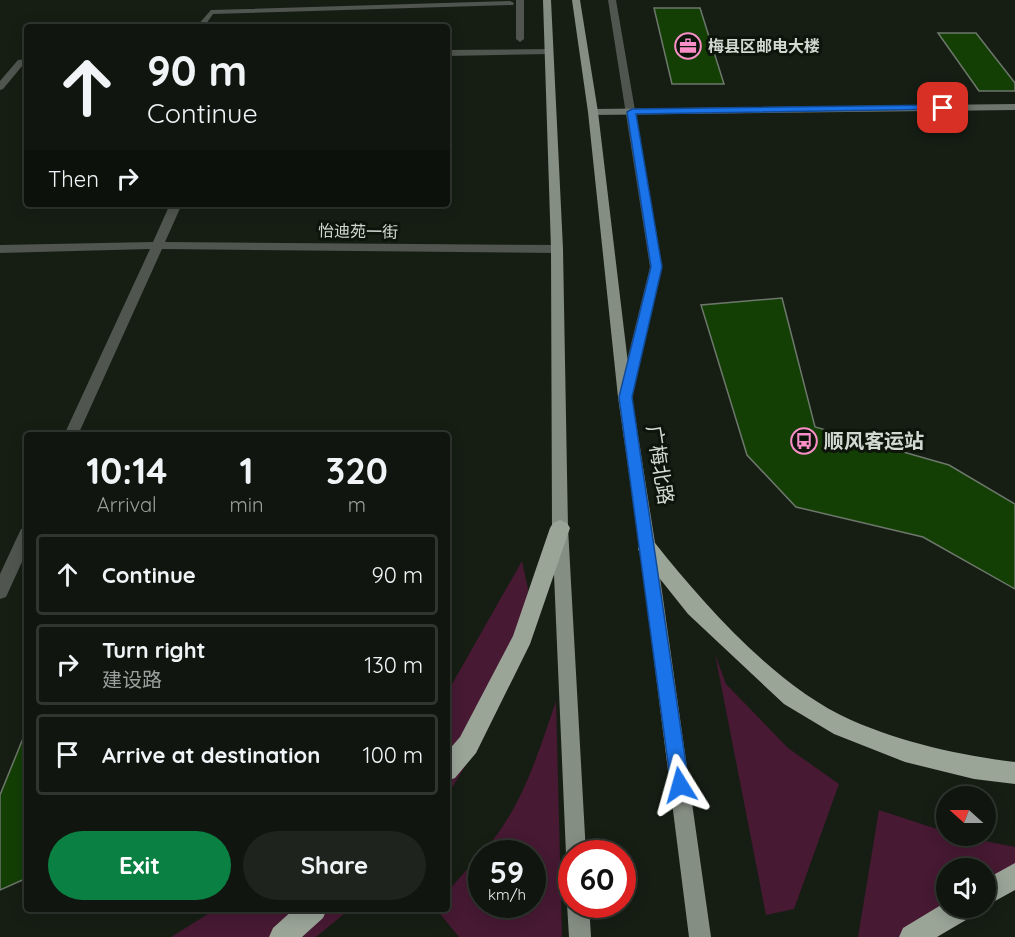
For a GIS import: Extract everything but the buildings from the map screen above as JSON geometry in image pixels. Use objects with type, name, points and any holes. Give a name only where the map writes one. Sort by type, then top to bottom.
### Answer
[{"type":"highway","points":[[450,766],[468,745],[523,638],[560,528]]},
{"type":"highway","points":[[648,549],[695,609],[792,697],[842,727],[905,751],[974,768],[1015,773]]},
{"type":"highway","points":[[996,887],[1015,876]]},
{"type":"highway","points":[[282,937],[311,912]]},
{"type":"highway","points":[[912,937],[945,918]]},
{"type":"main road","points":[[547,0],[557,249],[560,528],[575,840]]},
{"type":"main road","name":"广梅北路","points":[[576,0],[592,112],[625,397],[648,549],[700,937]]},
{"type":"main road","points":[[579,918],[580,937]]},
{"type":"street","points":[[519,0],[520,39]]},
{"type":"street","points":[[612,0],[656,267],[625,397]]},
{"type":"street","points":[[202,24],[211,12],[510,3]]},
{"type":"street","points":[[450,53],[549,51]]},
{"type":"street","points":[[0,87],[24,62]]},
{"type":"street","points":[[592,112],[1015,107]]},
{"type":"street","points":[[72,432],[175,207]]},
{"type":"street","name":"怡迪苑一街","points":[[0,249],[158,245],[557,249]]},
{"type":"street","points":[[0,592],[24,540]]},
{"type":"shaded area","points":[[522,561],[528,589],[525,620],[470,758],[450,791],[450,688]]},
{"type":"shaded area","points":[[715,654],[726,684],[788,748],[839,784],[794,909],[766,915]]},
{"type":"shaded area","points":[[556,701],[560,840],[558,918],[562,918],[562,937],[459,937],[438,912],[450,912],[450,889],[468,869],[468,918],[546,918],[546,840],[493,840],[527,781]]},
{"type":"shaded area","points":[[879,810],[936,829],[936,846],[996,846],[996,843],[1015,847],[1015,878],[996,892],[996,858],[936,858],[936,918],[960,918],[932,937],[858,937]]},
{"type":"shaded area","points":[[211,912],[346,912],[316,937],[171,937]]},
{"type":"place","name":"梅县区邮电大楼","points":[[688,46]]},
{"type":"place","name":"顺风客运站","points":[[804,441]]},
{"type":"route","points":[[680,785],[625,397],[656,267],[632,112],[943,108]]}]
